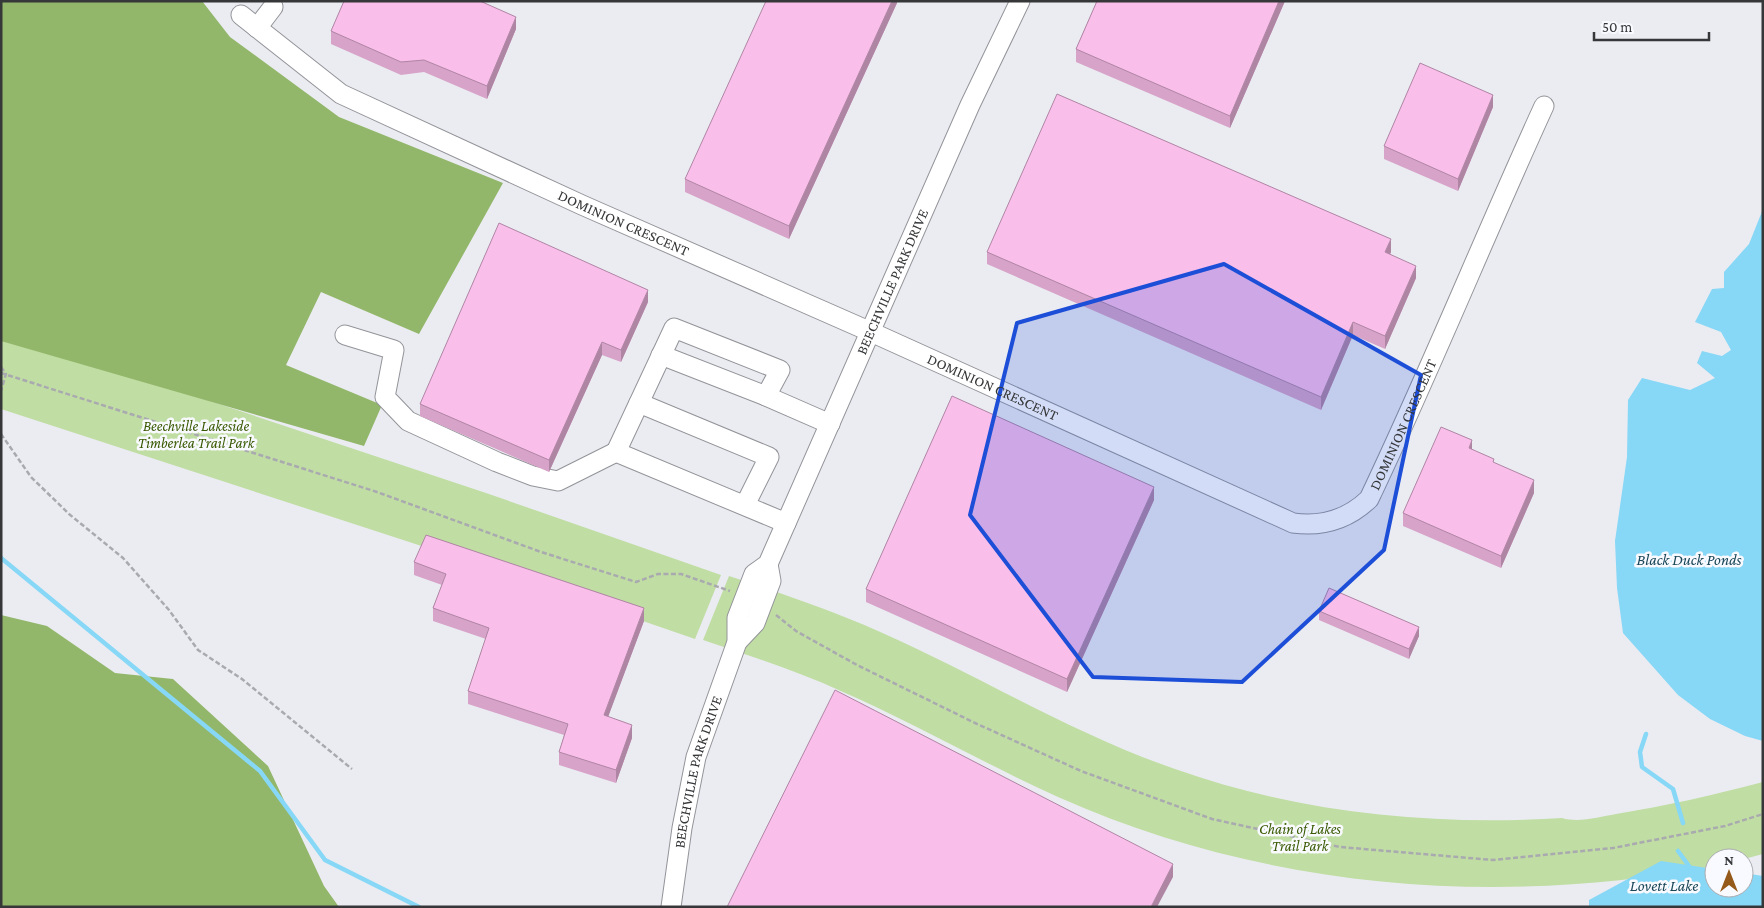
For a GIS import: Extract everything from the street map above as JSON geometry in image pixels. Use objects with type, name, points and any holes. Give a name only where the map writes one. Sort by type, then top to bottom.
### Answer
[{"type":"street","name":"BEECHVILLE PARK DRIVE","points":[[671,907],[682,828],[696,757],[737,642],[737,618],[745,597],[754,574],[768,564],[970,106],[1020,1]]},
{"type":"street","points":[[257,28],[272,7]]},
{"type":"street","name":"DOMINION CRESCENT","points":[[241,15],[341,94],[582,205],[871,332],[1293,523],[1315,524],[1336,520],[1356,510],[1369,498],[1416,400],[1482,242],[1544,106]]},
{"type":"street","points":[[345,335],[394,350],[385,397],[408,421],[496,462],[533,476],[558,481],[616,452],[674,328],[780,370],[766,396]]},
{"type":"street","points":[[661,355],[766,396],[830,424]]},
{"type":"street","points":[[639,403],[768,457],[745,505]]},
{"type":"street","points":[[616,452],[786,523]]},
{"type":"street","name":"BEECHVILLE PARK DRIVE","points":[[737,642],[755,623],[771,581],[768,564]]},
{"type":"path","points":[[1,367],[6,374]]},
{"type":"path","points":[[1,373],[377,492],[541,552],[636,582],[658,574],[681,574],[745,597]]},
{"type":"path","points":[[1,391],[6,374]]},
{"type":"path","points":[[1,434],[31,476],[69,514],[123,558],[168,610],[198,650],[242,680],[352,769]]},
{"type":"path","points":[[762,604],[796,631],[857,665],[975,723],[1081,771],[1212,820],[1340,847],[1493,860],[1613,848],[1725,826],[1763,814]]},
{"type":"highlighted area","points":[[1224,264],[1421,375],[1384,550],[1242,682],[1093,677],[970,515],[1017,323]]},
{"type":"green space","points":[[1,1],[202,1],[230,37],[339,117],[503,183],[419,334],[321,292],[286,365],[382,405],[364,446],[1,341]]},
{"type":"green space","name":"Beechville Lakeside Timberlea Trail Park","points":[[1,335],[207,400],[486,493],[721,575],[695,639],[486,567],[1,409]]},
{"type":"green space","name":"Chain of Lakes Trail Park","points":[[729,576],[860,623],[1136,755],[1222,784],[1318,806],[1366,813],[1464,820],[1562,818],[1582,820],[1671,804],[1763,782],[1763,854],[1754,856],[1754,848],[1704,848],[1704,868],[1631,879],[1548,886],[1464,887],[1380,881],[1297,870],[1216,852],[1136,828],[1058,797],[826,684],[703,640]]},
{"type":"green space","points":[[1,615],[47,626],[115,673],[173,679],[268,766],[324,886],[339,907],[1,907]]},
{"type":"water","name":"Black Duck Ponds","points":[[1763,209],[1763,741],[1745,736],[1710,719],[1678,695],[1623,633],[1617,588],[1615,541],[1627,457],[1628,400],[1642,378],[1690,390],[1715,378],[1697,363],[1702,351],[1722,356],[1731,350],[1721,332],[1695,322],[1712,289],[1724,288],[1724,272],[1749,244]]},
{"type":"water","name":"Lovett Lake","points":[[1661,861],[1704,867],[1704,898],[1754,898],[1754,875],[1763,876],[1763,907],[1589,907],[1589,900]]},
{"type":"building","points":[[344,1],[480,1],[516,17],[487,86],[424,60],[401,62],[331,31]]},
{"type":"building","points":[[766,1],[892,1],[789,226],[685,179]]},
{"type":"building","points":[[1097,1],[1279,1],[1230,116],[1076,49]]},
{"type":"building","points":[[1420,63],[1493,95],[1458,179],[1384,146]]},
{"type":"building","points":[[1057,94],[1391,239],[1385,252],[1416,266],[1385,336],[1353,322],[1321,397],[987,252]]},
{"type":"building","points":[[499,223],[648,290],[621,350],[602,342],[549,460],[420,404]]},
{"type":"building","points":[[952,396],[1154,487],[1067,679],[866,589]]},
{"type":"building","points":[[1441,427],[1472,440],[1469,448],[1494,459],[1493,462],[1534,480],[1501,556],[1403,513]]},
{"type":"building","points":[[426,535],[644,608],[604,715],[632,725],[616,770],[559,752],[568,724],[468,691],[489,628],[433,608],[446,574],[414,562]]},
{"type":"building","points":[[1329,588],[1419,627],[1409,649],[1319,611]]},
{"type":"building","points":[[835,690],[1173,864],[1151,907],[727,907]]},
{"type":"waterway","points":[[1,558],[260,771],[325,860],[419,907]]},
{"type":"waterway","points":[[1646,734],[1640,752],[1642,767],[1673,789],[1683,823]]},
{"type":"waterway","points":[[1678,851],[1689,866]]}]
